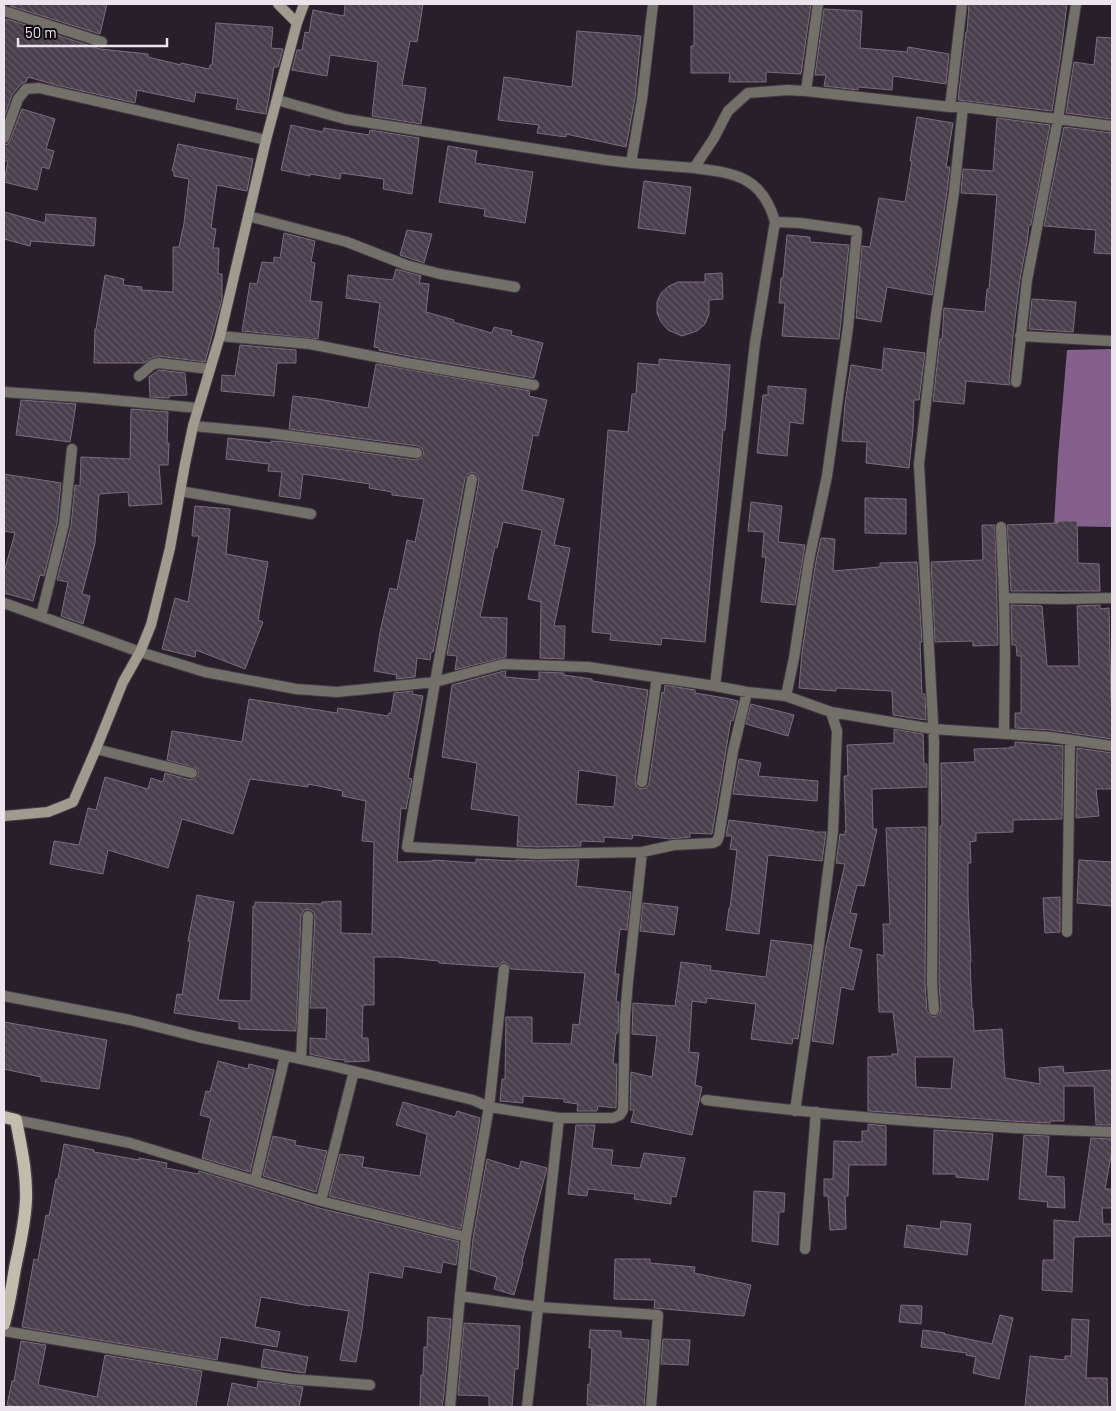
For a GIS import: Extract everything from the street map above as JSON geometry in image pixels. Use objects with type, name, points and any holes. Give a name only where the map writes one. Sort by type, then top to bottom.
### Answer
[{"type":"main road","points":[[4,1324],[10,1298],[8,1282],[24,1224],[26,1198],[25,1164],[10,1118]]},
{"type":"street","points":[[278,4],[297,23]]},
{"type":"street","points":[[4,816],[48,812],[73,802],[122,682],[140,652],[151,625],[170,548],[193,426],[220,336],[266,140],[297,23],[304,4]]},
{"type":"street","points":[[631,163],[642,99],[653,4]]},
{"type":"street","points":[[806,91],[818,4]]},
{"type":"street","points":[[950,107],[962,4]]},
{"type":"street","points":[[1016,382],[1027,280],[1058,119],[1076,4]]},
{"type":"street","points":[[4,11],[102,42]]},
{"type":"street","points":[[4,138],[18,99],[26,89],[38,88],[266,140]]},
{"type":"street","points":[[694,168],[714,138],[728,111],[748,93],[787,90],[806,91],[963,107],[1112,126]]},
{"type":"street","points":[[277,100],[345,119],[631,163],[716,170],[739,176],[752,184],[768,200],[775,222],[755,343],[715,686]]},
{"type":"street","points":[[934,1010],[932,984],[934,729],[919,464],[963,107]]},
{"type":"street","points":[[248,216],[347,242],[406,265],[440,274],[515,287]]},
{"type":"street","points":[[775,222],[800,223],[857,231],[848,327],[827,476],[809,560],[794,658],[786,696]]},
{"type":"street","points":[[220,336],[310,344],[534,385]]},
{"type":"street","points":[[1020,336],[1112,341]]},
{"type":"street","points":[[139,376],[152,365],[158,363],[210,369]]},
{"type":"street","points":[[4,392],[198,408]]},
{"type":"street","points":[[193,426],[269,433],[417,453]]},
{"type":"street","points":[[41,616],[64,524],[72,448]]},
{"type":"street","points":[[472,479],[407,847],[537,854],[642,852],[674,845],[714,843],[719,836],[733,751],[746,692]]},
{"type":"street","points":[[180,490],[310,514]]},
{"type":"street","points":[[1000,527],[1004,598],[1004,734]]},
{"type":"street","points":[[1004,598],[1112,598]]},
{"type":"street","points":[[4,603],[140,652],[205,672],[296,689],[338,692],[435,682],[503,664],[588,666],[746,692],[786,696],[831,712],[934,729],[1070,740],[1112,746]]},
{"type":"street","points":[[642,782],[657,677]]},
{"type":"street","points":[[795,1111],[833,831],[837,731],[831,712]]},
{"type":"street","points":[[1067,932],[1070,740]]},
{"type":"street","points":[[96,749],[192,773]]},
{"type":"street","points":[[4,996],[130,1020],[354,1071],[473,1100],[489,1106],[559,1118],[614,1118],[620,1115],[623,1110],[626,999],[642,852]]},
{"type":"street","points":[[301,1059],[308,916]]},
{"type":"street","points":[[450,1407],[466,1237],[489,1106],[504,968]]},
{"type":"street","points":[[255,1181],[285,1056]]},
{"type":"street","points":[[321,1201],[354,1071]]},
{"type":"street","points":[[706,1100],[795,1111],[1039,1130],[1112,1132]]},
{"type":"street","points":[[805,1250],[816,1112]]},
{"type":"street","points":[[10,1118],[130,1143],[321,1201],[466,1237]]},
{"type":"street","points":[[527,1407],[559,1118]]},
{"type":"street","points":[[460,1296],[538,1307],[658,1315],[651,1407]]},
{"type":"street","points":[[4,1331],[291,1379],[370,1385]]},
{"type":"shaded area","points":[[1112,349],[1112,527],[1054,526],[1067,350]]},
{"type":"building","points":[[11,4],[107,4],[100,34],[10,6]]},
{"type":"building","points":[[345,4],[423,4],[417,42],[410,41],[402,85],[426,88],[421,124],[372,116],[378,62],[330,55],[327,76],[292,70],[297,50],[302,50],[305,32],[309,33],[313,10],[344,16]]},
{"type":"building","points":[[694,4],[811,4],[801,74],[766,72],[766,82],[729,82],[730,73],[691,73],[691,46],[694,46]]},
{"type":"building","points":[[969,4],[1067,4],[1052,111],[958,100]]},
{"type":"building","points":[[824,9],[862,11],[860,48],[907,52],[908,47],[949,54],[946,84],[893,76],[892,90],[858,87],[858,90],[824,86],[826,75],[815,75]]},
{"type":"building","points":[[4,19],[100,49],[148,54],[148,57],[209,69],[210,65],[212,65],[216,23],[273,27],[271,48],[283,49],[278,67],[274,67],[266,114],[236,109],[238,99],[196,92],[194,102],[137,90],[135,103],[28,77],[26,82],[21,84],[12,95],[4,118]]},
{"type":"building","points":[[577,31],[641,36],[635,98],[626,147],[566,134],[566,137],[537,133],[539,125],[498,120],[504,77],[572,87]]},
{"type":"building","points":[[1097,37],[1112,38],[1112,119],[1066,113],[1074,62],[1094,65]]},
{"type":"building","points":[[22,109],[55,119],[46,149],[54,151],[49,169],[42,167],[37,190],[4,182],[8,161],[4,161],[4,145],[8,144]]},
{"type":"building","points":[[917,117],[953,123],[946,167],[950,167],[932,295],[887,287],[881,322],[856,318],[862,246],[870,247],[879,198],[905,202]]},
{"type":"building","points":[[997,118],[1050,125],[1020,279],[1013,335],[1010,385],[966,381],[964,404],[933,401],[940,339],[942,339],[944,308],[985,312],[987,289],[989,289],[997,195],[961,193],[963,169],[993,171]]},
{"type":"building","points":[[291,125],[323,132],[324,128],[369,135],[370,130],[419,138],[412,194],[383,189],[384,179],[341,173],[340,179],[310,174],[310,176],[281,170]]},
{"type":"building","points":[[1064,127],[1112,133],[1112,254],[1094,253],[1096,230],[1044,226]]},
{"type":"building","points":[[178,144],[253,159],[247,191],[217,185],[211,228],[216,229],[213,248],[219,248],[218,274],[222,274],[222,299],[205,362],[158,356],[144,363],[94,363],[95,329],[105,275],[124,279],[123,285],[142,287],[141,290],[173,292],[173,247],[179,247],[189,179],[174,176],[174,171],[172,171]]},
{"type":"building","points":[[448,146],[477,151],[475,163],[533,172],[525,223],[484,216],[485,209],[439,202]]},
{"type":"building","points":[[644,181],[691,187],[685,234],[638,228]]},
{"type":"building","points":[[4,212],[45,223],[46,214],[96,218],[94,246],[31,241],[30,246],[4,239]]},
{"type":"building","points":[[407,230],[432,234],[424,263],[400,255]]},
{"type":"building","points":[[284,233],[315,241],[311,262],[315,263],[310,301],[322,302],[318,339],[242,331],[250,283],[257,284],[262,262],[274,263],[274,257],[280,258]]},
{"type":"building","points":[[787,235],[810,237],[810,242],[849,245],[839,339],[782,336],[785,303],[779,303]]},
{"type":"building","points":[[396,269],[421,276],[419,283],[429,284],[426,312],[492,333],[494,327],[512,331],[511,335],[543,343],[534,378],[408,356],[379,350],[379,348],[374,347],[380,303],[346,298],[348,275],[393,280]]},
{"type":"building","points":[[722,273],[723,299],[709,300],[709,314],[705,324],[697,331],[682,336],[668,330],[661,322],[657,313],[657,302],[661,293],[669,286],[678,282],[705,282],[705,274]]},
{"type":"building","points":[[1032,299],[1076,302],[1073,332],[1029,329]]},
{"type":"building","points":[[240,345],[296,350],[296,363],[277,363],[274,396],[221,391],[222,375],[235,376]]},
{"type":"building","points":[[884,348],[925,353],[919,400],[914,400],[909,468],[866,463],[867,442],[842,441],[851,365],[882,370]]},
{"type":"building","points":[[659,359],[730,365],[705,642],[662,638],[661,645],[610,640],[611,634],[592,632],[608,430],[628,432],[632,394],[636,394],[638,363],[659,365]]},
{"type":"building","points":[[376,364],[530,391],[529,396],[547,400],[538,436],[533,435],[522,490],[564,499],[554,545],[570,548],[554,626],[565,626],[564,659],[540,658],[541,602],[528,599],[542,530],[503,522],[497,548],[495,547],[480,617],[507,618],[506,657],[455,670],[457,656],[447,655],[479,480],[476,473],[469,473],[465,478],[430,660],[417,658],[415,677],[396,679],[397,675],[374,671],[380,632],[390,588],[397,590],[407,540],[415,542],[424,499],[392,495],[392,492],[369,488],[370,484],[303,474],[300,499],[279,496],[282,472],[268,471],[269,464],[226,459],[228,438],[271,443],[271,441],[287,442],[420,459],[424,454],[422,448],[418,446],[289,429],[293,396],[368,408]]},
{"type":"building","points":[[159,370],[185,373],[187,395],[169,396],[169,398],[150,397],[149,377]]},
{"type":"building","points":[[768,386],[806,389],[803,424],[790,422],[787,456],[757,453],[763,395],[768,395]]},
{"type":"building","points":[[21,400],[76,404],[70,442],[16,435]]},
{"type":"building","points":[[131,409],[168,412],[168,465],[159,465],[162,504],[129,506],[128,492],[99,494],[95,543],[82,594],[90,596],[83,624],[61,616],[68,582],[57,580],[71,526],[75,485],[80,486],[81,457],[130,459]]},
{"type":"building","points":[[4,474],[61,483],[57,523],[44,576],[40,575],[33,601],[4,593],[4,572],[15,533],[4,531]]},
{"type":"building","points":[[865,498],[906,499],[906,534],[865,533]]},
{"type":"building","points":[[751,502],[782,506],[778,542],[805,545],[795,605],[761,602],[766,557],[762,557],[764,532],[748,531]]},
{"type":"building","points":[[195,506],[230,509],[226,554],[268,562],[258,620],[263,622],[245,669],[196,650],[195,657],[162,649],[175,598],[188,602],[199,536],[192,536]]},
{"type":"building","points":[[1058,521],[1077,521],[1078,563],[1099,564],[1100,591],[1011,591],[1007,525],[1058,523]]},
{"type":"building","points":[[982,525],[995,525],[998,645],[973,646],[973,641],[935,642],[931,562],[983,560]]},
{"type":"building","points":[[821,538],[835,539],[833,571],[880,567],[880,563],[917,562],[922,642],[920,642],[922,694],[925,694],[926,720],[893,715],[892,691],[836,688],[836,691],[799,688],[802,652]]},
{"type":"building","points":[[1011,605],[1042,606],[1047,666],[1079,666],[1077,606],[1100,605],[1100,609],[1109,608],[1112,739],[1051,730],[1015,728],[1015,713],[1021,713],[1021,656],[1017,656],[1016,645],[1012,645]]},
{"type":"building","points":[[506,671],[505,677],[539,680],[539,672],[564,673],[564,675],[592,679],[592,681],[648,690],[635,781],[637,787],[642,789],[647,787],[649,783],[662,692],[664,693],[665,685],[695,690],[695,693],[738,701],[733,721],[731,720],[712,834],[690,833],[690,837],[671,839],[633,835],[632,839],[604,837],[604,842],[581,841],[581,846],[517,846],[519,816],[471,809],[477,763],[442,757],[452,685]],"holes":[[[579,770],[617,776],[614,807],[576,804]]]},
{"type":"building","points":[[413,691],[412,694],[423,696],[408,778],[412,779],[406,809],[401,808],[397,862],[433,860],[476,863],[476,859],[515,861],[579,860],[576,886],[631,892],[627,930],[620,929],[615,974],[619,974],[616,1002],[619,1002],[618,1033],[616,1033],[613,1064],[617,1064],[616,1108],[598,1106],[597,1111],[577,1111],[578,1104],[564,1102],[564,1099],[523,1096],[523,1103],[500,1101],[502,1079],[505,1079],[506,1017],[532,1017],[532,1043],[571,1044],[573,1024],[579,1025],[585,973],[511,969],[504,962],[497,967],[439,963],[439,961],[395,957],[374,957],[374,1005],[363,1005],[362,1038],[368,1038],[369,1061],[345,1062],[345,1060],[310,1054],[310,1038],[326,1039],[327,1008],[310,1008],[315,916],[314,912],[309,909],[304,910],[301,916],[296,1031],[239,1029],[239,1022],[174,1013],[177,994],[182,995],[190,941],[188,941],[197,895],[234,902],[218,1000],[251,1001],[253,906],[255,906],[255,902],[322,904],[322,902],[341,901],[341,933],[372,934],[374,842],[362,841],[366,801],[342,796],[343,791],[308,784],[308,787],[250,779],[233,834],[182,819],[168,868],[108,850],[103,874],[50,864],[54,841],[79,845],[88,808],[96,810],[105,777],[148,789],[151,778],[163,782],[165,773],[190,780],[197,777],[199,772],[196,768],[167,760],[172,731],[242,742],[249,699],[337,713],[338,708],[388,716],[391,713],[394,693]]},
{"type":"building","points":[[751,704],[794,715],[788,736],[746,724]]},
{"type":"building","points":[[894,729],[923,734],[924,764],[927,764],[927,787],[872,789],[873,829],[877,829],[864,886],[857,885],[850,913],[857,914],[849,947],[862,950],[853,990],[841,987],[833,1044],[812,1041],[826,947],[845,864],[836,863],[840,834],[845,835],[846,831],[844,776],[848,776],[847,745],[894,743]]},
{"type":"building","points":[[1015,742],[1063,746],[1062,819],[1013,820],[1013,832],[976,833],[976,841],[970,842],[971,863],[968,863],[968,899],[974,1031],[1002,1029],[1005,1078],[1040,1084],[1039,1068],[1063,1066],[1064,1073],[1112,1070],[1112,1125],[1096,1125],[1094,1086],[1064,1086],[1064,1121],[1050,1121],[1050,1123],[868,1111],[868,1057],[898,1054],[893,1012],[879,1012],[877,954],[884,956],[883,924],[890,924],[886,828],[926,827],[925,984],[927,1011],[931,1016],[935,1017],[940,1013],[941,1009],[939,984],[940,826],[942,826],[941,763],[975,762],[974,749],[1015,747]],"holes":[[[915,1057],[954,1057],[951,1089],[916,1087]]]},
{"type":"building","points":[[1077,748],[1112,753],[1112,789],[1096,789],[1099,816],[1076,818]]},
{"type":"building","points":[[739,759],[761,763],[758,776],[818,781],[817,801],[733,794]]},
{"type":"building","points":[[729,820],[826,832],[822,861],[768,855],[759,934],[726,930],[737,850],[730,849],[732,836],[726,836]]},
{"type":"building","points":[[1079,860],[1112,862],[1112,906],[1077,903]]},
{"type":"building","points":[[1060,897],[1060,932],[1045,933],[1043,898]]},
{"type":"building","points":[[643,903],[678,907],[674,935],[640,931]]},
{"type":"building","points":[[771,940],[812,945],[798,1039],[793,1038],[792,1044],[751,1039],[756,1004],[707,998],[706,1003],[692,1001],[689,1052],[699,1053],[695,1085],[702,1087],[692,1135],[631,1122],[634,1110],[630,1110],[631,1072],[652,1077],[657,1036],[632,1034],[633,1003],[675,1006],[681,962],[711,966],[710,970],[766,977]]},
{"type":"building","points":[[4,1022],[107,1040],[99,1089],[41,1081],[41,1077],[4,1069]]},
{"type":"building","points":[[218,1061],[248,1069],[249,1064],[274,1070],[250,1172],[202,1158],[211,1118],[200,1115],[206,1091],[210,1092]]},
{"type":"building","points":[[403,1102],[455,1117],[457,1111],[480,1118],[461,1229],[329,1196],[340,1154],[364,1157],[362,1167],[420,1176],[427,1134],[396,1125]]},
{"type":"building","points":[[868,1124],[886,1126],[886,1165],[849,1165],[848,1196],[845,1196],[846,1229],[830,1230],[828,1196],[824,1196],[824,1179],[833,1179],[834,1141],[862,1142],[862,1131],[868,1131]]},
{"type":"building","points":[[576,1125],[595,1125],[592,1148],[613,1150],[611,1165],[640,1168],[644,1153],[685,1158],[676,1197],[671,1196],[671,1204],[634,1199],[635,1194],[588,1189],[587,1196],[568,1194]]},
{"type":"building","points":[[934,1130],[993,1134],[988,1180],[956,1177],[956,1174],[933,1174]]},
{"type":"building","points":[[1024,1135],[1049,1136],[1046,1176],[1064,1177],[1065,1208],[1047,1207],[1048,1202],[1019,1199]]},
{"type":"building","points":[[273,1136],[296,1141],[295,1145],[327,1151],[316,1192],[263,1176]]},
{"type":"building","points":[[1091,1138],[1112,1139],[1112,1151],[1105,1189],[1112,1189],[1112,1208],[1102,1208],[1103,1224],[1112,1224],[1112,1236],[1074,1237],[1072,1292],[1042,1290],[1043,1260],[1054,1260],[1054,1220],[1079,1222]]},
{"type":"building","points":[[64,1144],[94,1150],[94,1152],[167,1163],[166,1168],[198,1174],[199,1171],[319,1208],[459,1242],[456,1265],[443,1262],[441,1273],[404,1266],[402,1278],[369,1272],[356,1362],[340,1360],[349,1311],[261,1297],[255,1327],[280,1332],[277,1347],[221,1337],[217,1360],[22,1327],[34,1259],[38,1260],[46,1215],[49,1216]]},
{"type":"building","points":[[487,1159],[519,1169],[521,1161],[547,1168],[514,1295],[494,1289],[497,1277],[470,1269],[473,1238]]},
{"type":"building","points":[[754,1191],[785,1193],[784,1212],[779,1212],[778,1245],[752,1241]]},
{"type":"building","points":[[941,1221],[971,1224],[967,1255],[904,1247],[907,1225],[940,1229]]},
{"type":"building","points":[[615,1259],[650,1259],[650,1263],[695,1267],[694,1273],[751,1285],[744,1316],[654,1308],[655,1300],[614,1299]]},
{"type":"building","points":[[901,1305],[922,1306],[921,1324],[899,1322]]},
{"type":"building","points":[[1000,1315],[1013,1318],[999,1379],[973,1373],[976,1357],[966,1355],[967,1353],[921,1347],[923,1330],[992,1344]]},
{"type":"building","points":[[428,1317],[451,1319],[442,1407],[420,1407],[421,1375],[423,1375],[424,1347],[427,1347]]},
{"type":"building","points":[[1072,1319],[1089,1320],[1086,1378],[1107,1378],[1108,1407],[1025,1407],[1030,1356],[1065,1360],[1065,1356],[1071,1356]]},
{"type":"building","points":[[464,1323],[520,1326],[518,1369],[515,1369],[512,1407],[489,1407],[489,1396],[458,1395]]},
{"type":"building","points":[[590,1330],[621,1331],[621,1338],[649,1340],[644,1407],[587,1405],[592,1348],[589,1348]]},
{"type":"building","points":[[663,1339],[690,1340],[688,1365],[661,1364]]},
{"type":"building","points":[[21,1341],[46,1345],[38,1385],[97,1397],[105,1355],[202,1371],[196,1407],[18,1407],[7,1405],[12,1381],[14,1381]]},
{"type":"building","points":[[264,1349],[308,1357],[305,1373],[261,1367]]},
{"type":"building","points":[[258,1381],[303,1387],[299,1407],[227,1407],[232,1383],[257,1388]]}]
